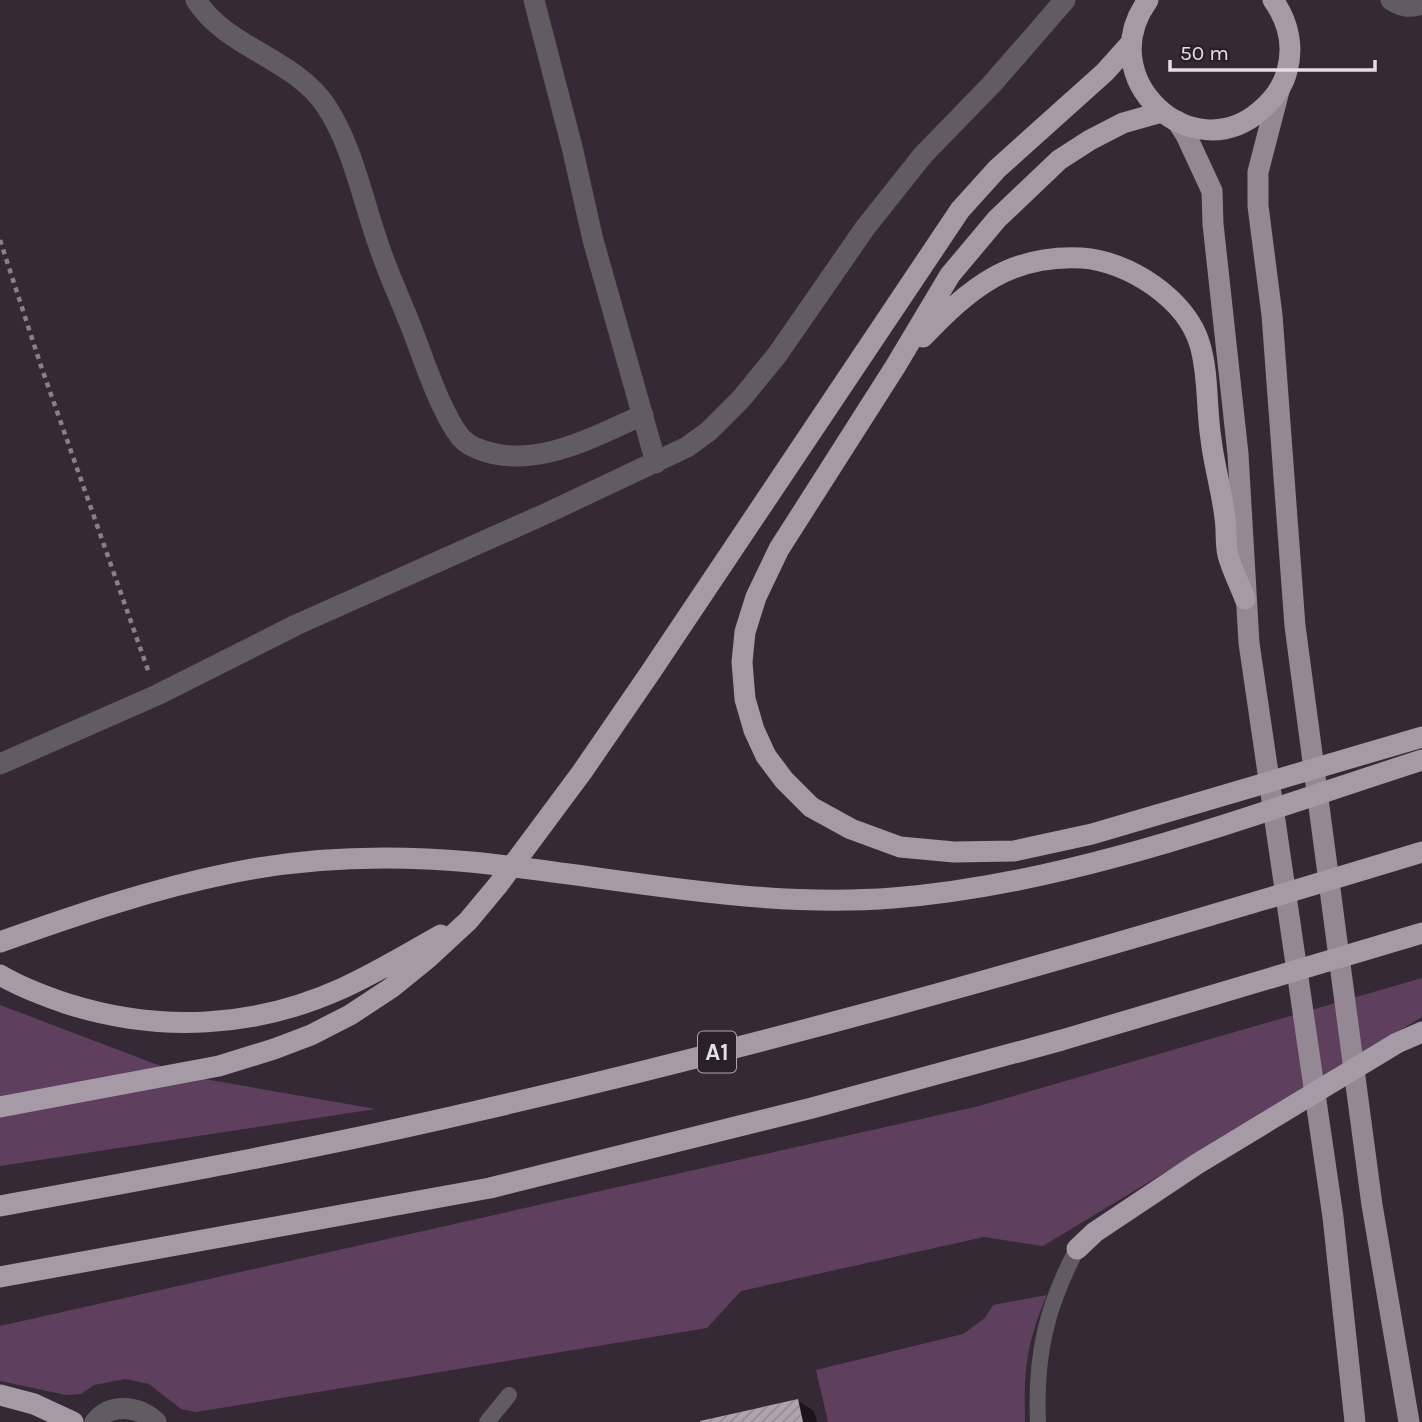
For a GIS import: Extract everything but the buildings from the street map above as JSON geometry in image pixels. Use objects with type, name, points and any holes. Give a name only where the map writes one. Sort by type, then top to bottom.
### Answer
[{"type":"highway","points":[[1148,0],[1136,20],[1131,43],[1132,63],[1138,81],[1147,98],[1169,116],[1192,127],[1209,129],[1242,123],[1256,115],[1279,91],[1288,69],[1290,46],[1285,23],[1273,0]]},
{"type":"highway","points":[[0,1107],[219,1066],[311,1035],[391,988],[468,921],[498,885],[650,673],[960,211],[997,169],[1105,72],[1131,43]]},
{"type":"highway","points":[[1169,116],[1123,123],[1059,160],[997,219],[950,275],[779,549],[755,597],[745,632],[743,674],[745,699],[754,730],[766,756],[811,807],[851,829],[901,847],[954,852],[1014,851],[1092,834],[1422,737]]},
{"type":"highway","points":[[895,367],[970,290],[999,273],[1039,260],[1066,257],[1090,259],[1138,275],[1161,290],[1178,308],[1200,341],[1206,368],[1210,437],[1225,518],[1228,553],[1245,599]]},
{"type":"highway","points":[[0,942],[163,888],[233,872],[353,860],[470,862],[763,898],[829,901],[954,892],[1027,880],[1123,855],[1422,760]]},
{"type":"highway","name":"A1","points":[[0,1206],[202,1169],[477,1111],[746,1045],[1047,965],[1422,852]]},
{"type":"highway","points":[[0,975],[18,986],[96,1013],[147,1021],[198,1024],[247,1018],[342,988],[468,921]]},
{"type":"highway","points":[[0,1277],[490,1188],[812,1108],[1048,1043],[1422,933]]},
{"type":"highway","points":[[1077,1249],[1095,1232],[1197,1164],[1396,1043],[1422,1032]]},
{"type":"highway","points":[[0,1395],[34,1404],[74,1422]]},
{"type":"main road","points":[[1279,91],[1258,172],[1258,206],[1272,315],[1295,626],[1372,1205],[1409,1422]]},
{"type":"main road","points":[[1169,116],[1186,135],[1212,191],[1213,223],[1238,454],[1249,643],[1333,1217],[1355,1422]]},
{"type":"street","points":[[196,0],[202,9],[229,32],[301,79],[327,108],[345,145],[378,244],[422,355],[453,425],[467,443],[477,449],[503,454],[552,452],[575,445],[643,415]]},
{"type":"street","points":[[534,0],[593,240],[656,463]]},
{"type":"street","points":[[0,764],[157,695],[296,625],[687,447],[709,431],[741,400],[777,355],[865,228],[923,155],[992,84],[1065,0]]},
{"type":"street","points":[[1391,0],[1402,6],[1422,4]]},
{"type":"street","points":[[95,1422],[114,1409],[132,1408],[148,1414],[156,1422]]},
{"type":"lane","points":[[1038,1422],[1037,1386],[1044,1329],[1063,1274],[1077,1249]]},
{"type":"lane","points":[[487,1422],[509,1395]]},
{"type":"path","points":[[0,240],[157,695]]},
{"type":"shaded area","points":[[1422,978],[1422,1017],[1043,1246],[984,1237],[741,1291],[707,1328],[196,1412],[181,1409],[149,1384],[125,1379],[94,1385],[81,1394],[66,1395],[0,1381],[0,1326],[979,1106]]},
{"type":"shaded area","points":[[0,1005],[187,1076],[376,1109],[0,1166]]},
{"type":"shaded area","points":[[1047,1295],[1028,1357],[1025,1422],[828,1422],[816,1370],[963,1334],[985,1318],[993,1305]]}]
